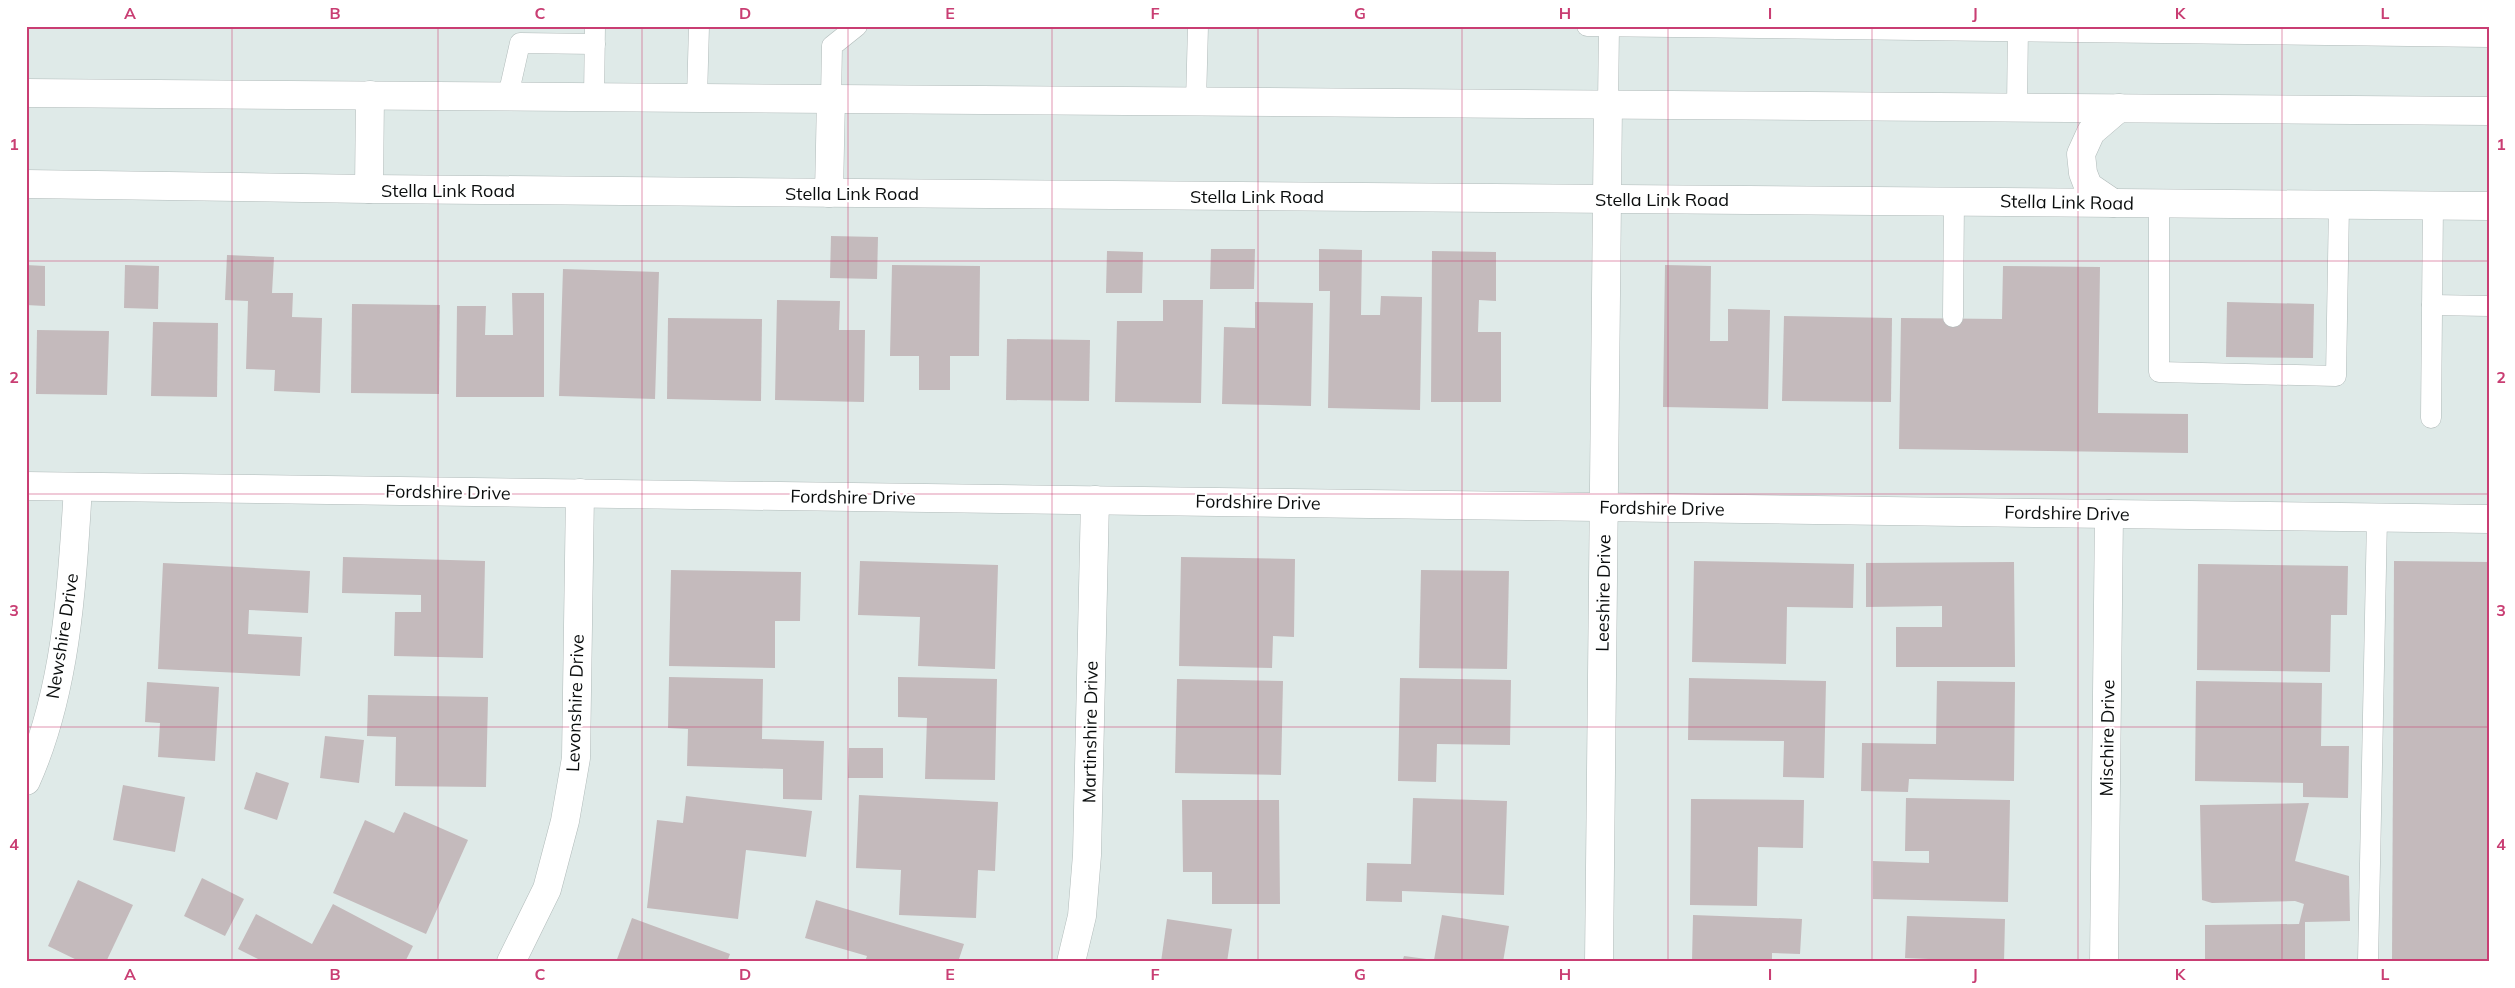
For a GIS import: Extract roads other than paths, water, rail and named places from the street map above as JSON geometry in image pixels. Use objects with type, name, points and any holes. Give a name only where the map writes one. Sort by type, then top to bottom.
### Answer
[{"type":"main road","points":[[26,93],[2489,111]]},
{"type":"main road","points":[[369,189],[370,95]]},
{"type":"main road","points":[[829,193],[831,98]]},
{"type":"main road","name":"Leeshire Drive","points":[[1599,962],[1608,104]]},
{"type":"main road","points":[[2113,203],[2088,186],[2083,173],[2081,154],[2091,132],[2119,108]]},
{"type":"main road","name":"Stella Link Road","points":[[26,184],[369,189],[2489,206]]},
{"type":"main road","name":"Fordshire Drive","points":[[26,486],[2489,519]]},
{"type":"main road","name":"Newshire Drive","points":[[26,781],[40,751],[57,680],[72,587],[78,487]]},
{"type":"main road","name":"Levonshire Drive","points":[[510,962],[547,889],[565,821],[576,758],[580,493]]},
{"type":"main road","name":"Martinshire Drive","points":[[1071,962],[1082,916],[1087,855],[1095,500]]},
{"type":"main road","name":"Mischire Drive","points":[[2104,962],[2109,514]]},
{"type":"lane","points":[[697,98],[699,26]]},
{"type":"lane","points":[[831,98],[832,46],[857,26]]},
{"type":"lane","points":[[1196,102],[1198,26]]},
{"type":"lane","points":[[1587,26],[2018,29],[2489,37]]},
{"type":"lane","points":[[1608,104],[1609,26]]},
{"type":"lane","points":[[2018,29],[2018,107]]},
{"type":"lane","points":[[508,96],[520,43],[595,35],[594,97]]},
{"type":"lane","points":[[1953,317],[1954,201]]},
{"type":"lane","points":[[2160,203],[2159,372],[2336,376],[2338,205]]},
{"type":"lane","points":[[2431,418],[2433,205]]},
{"type":"lane","points":[[2432,305],[2489,306]]},
{"type":"lane","points":[[2368,962],[2377,518]]}]
